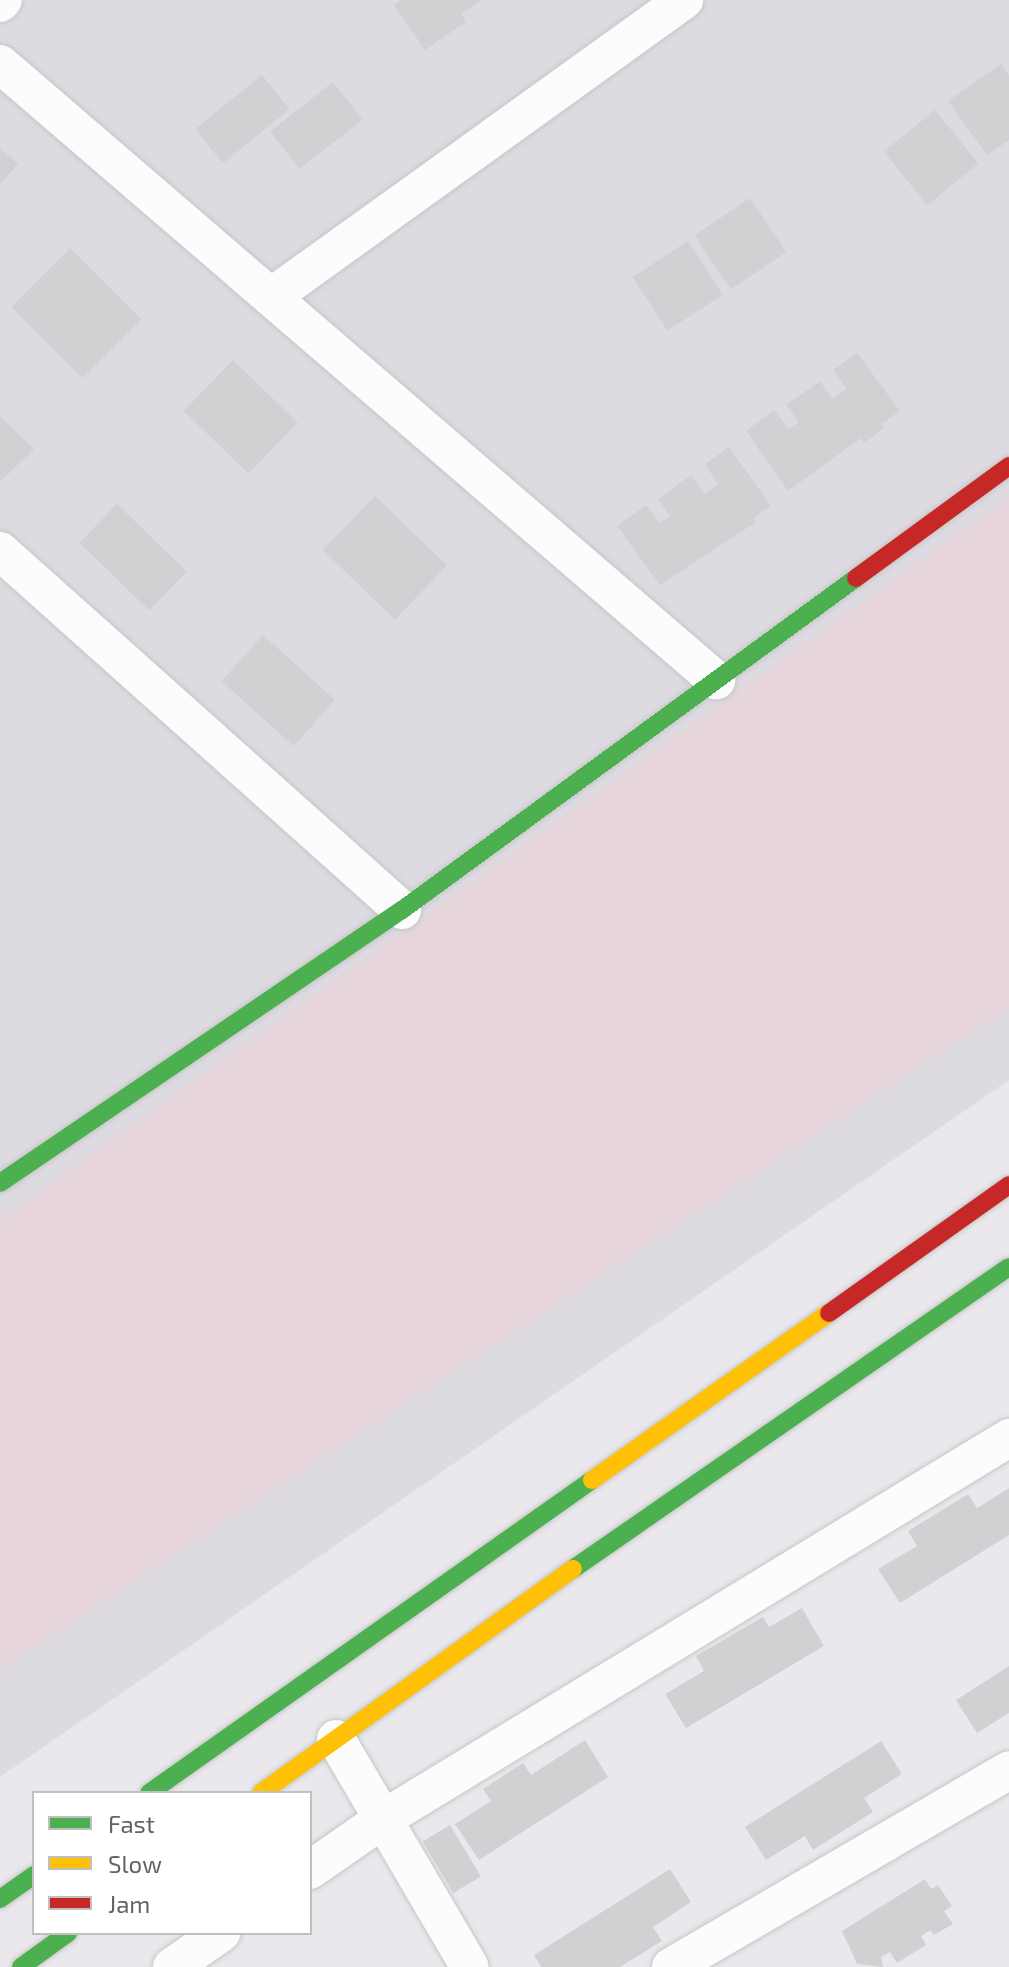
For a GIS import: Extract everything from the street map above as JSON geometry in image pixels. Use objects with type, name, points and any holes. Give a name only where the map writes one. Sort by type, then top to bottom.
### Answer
[{"type":"main road","points":[[0,1183],[402,910],[1009,466]]},
{"type":"main road","points":[[152,1791],[1009,1185]]},
{"type":"main road","points":[[264,1791],[665,1502],[1009,1267]]},
{"type":"main road","points":[[0,1899],[32,1876]]},
{"type":"main road","points":[[21,1967],[65,1935]]},
{"type":"street","points":[[271,297],[684,0]]},
{"type":"street","points":[[0,64],[716,680]]},
{"type":"street","points":[[0,551],[402,910]]},
{"type":"street","points":[[312,1869],[383,1819],[1009,1438]]},
{"type":"street","points":[[336,1739],[470,1967]]},
{"type":"street","points":[[671,1967],[1009,1770]]},
{"type":"street","points":[[172,1967],[218,1935]]},
{"type":"shaded area","points":[[0,0],[1009,0],[1009,1080],[0,1777]]},
{"type":"shaded area","points":[[1009,497],[1009,1008],[0,1669],[0,1220]]},
{"type":"building","points":[[401,0],[481,0],[461,14],[466,22],[425,50],[394,5]]},
{"type":"building","points":[[1001,64],[1009,76],[1009,140],[987,155],[948,101]]},
{"type":"building","points":[[262,75],[290,109],[223,163],[195,129]]},
{"type":"building","points":[[333,82],[363,120],[300,169],[270,131]]},
{"type":"building","points":[[935,110],[978,164],[927,205],[884,152]]},
{"type":"building","points":[[0,148],[18,164],[0,184]]},
{"type":"building","points":[[750,198],[786,252],[731,289],[694,235]]},
{"type":"building","points":[[688,241],[723,295],[668,331],[633,277]]},
{"type":"building","points":[[70,248],[141,319],[83,378],[11,307]]},
{"type":"building","points":[[857,353],[900,411],[881,424],[884,428],[864,443],[861,438],[788,491],[746,431],[774,410],[788,429],[799,422],[786,405],[820,381],[832,399],[847,389],[833,370]]},
{"type":"building","points":[[233,360],[298,423],[248,474],[184,411]]},
{"type":"building","points":[[0,416],[34,449],[0,482]]},
{"type":"building","points":[[729,447],[771,506],[753,518],[756,522],[660,585],[617,526],[646,505],[660,523],[670,516],[658,499],[691,475],[705,494],[718,484],[705,464]]},
{"type":"building","points":[[375,496],[447,565],[395,619],[323,550]]},
{"type":"building","points":[[117,504],[187,571],[149,610],[79,543]]},
{"type":"building","points":[[263,635],[335,700],[294,746],[222,681]]},
{"type":"building","points":[[1009,1488],[1009,1535],[900,1603],[878,1569],[917,1546],[908,1531],[968,1494],[977,1508]]},
{"type":"building","points":[[802,1608],[824,1646],[686,1728],[665,1694],[704,1671],[696,1656],[763,1617],[769,1627]]},
{"type":"building","points":[[1009,1666],[1009,1713],[977,1733],[956,1700]]},
{"type":"building","points":[[585,1740],[608,1777],[479,1860],[455,1824],[491,1801],[483,1789],[523,1763],[531,1775]]},
{"type":"building","points":[[881,1741],[902,1774],[864,1798],[873,1812],[813,1850],[805,1836],[766,1860],[745,1827]]},
{"type":"building","points":[[450,1825],[481,1876],[453,1893],[423,1841]]},
{"type":"building","points":[[670,1869],[691,1902],[653,1927],[662,1941],[620,1967],[541,1967],[534,1955]]},
{"type":"building","points":[[925,1879],[931,1889],[938,1885],[952,1906],[944,1911],[953,1924],[934,1935],[930,1930],[921,1936],[926,1945],[897,1963],[890,1952],[881,1957],[883,1967],[857,1964],[842,1931]]},
{"type":"traffic: fast","points":[[0,1183],[402,910],[856,578]]},
{"type":"traffic: fast","points":[[573,1569],[1009,1267]]},
{"type":"traffic: fast","points":[[152,1791],[592,1480]]},
{"type":"traffic: fast","points":[[0,1899],[32,1876]]},
{"type":"traffic: fast","points":[[21,1967],[65,1935]]},
{"type":"traffic: slow","points":[[592,1480],[829,1313]]},
{"type":"traffic: slow","points":[[264,1791],[573,1569]]},
{"type":"traffic: jam","points":[[856,578],[1009,466]]},
{"type":"traffic: jam","points":[[829,1313],[1009,1185]]}]
